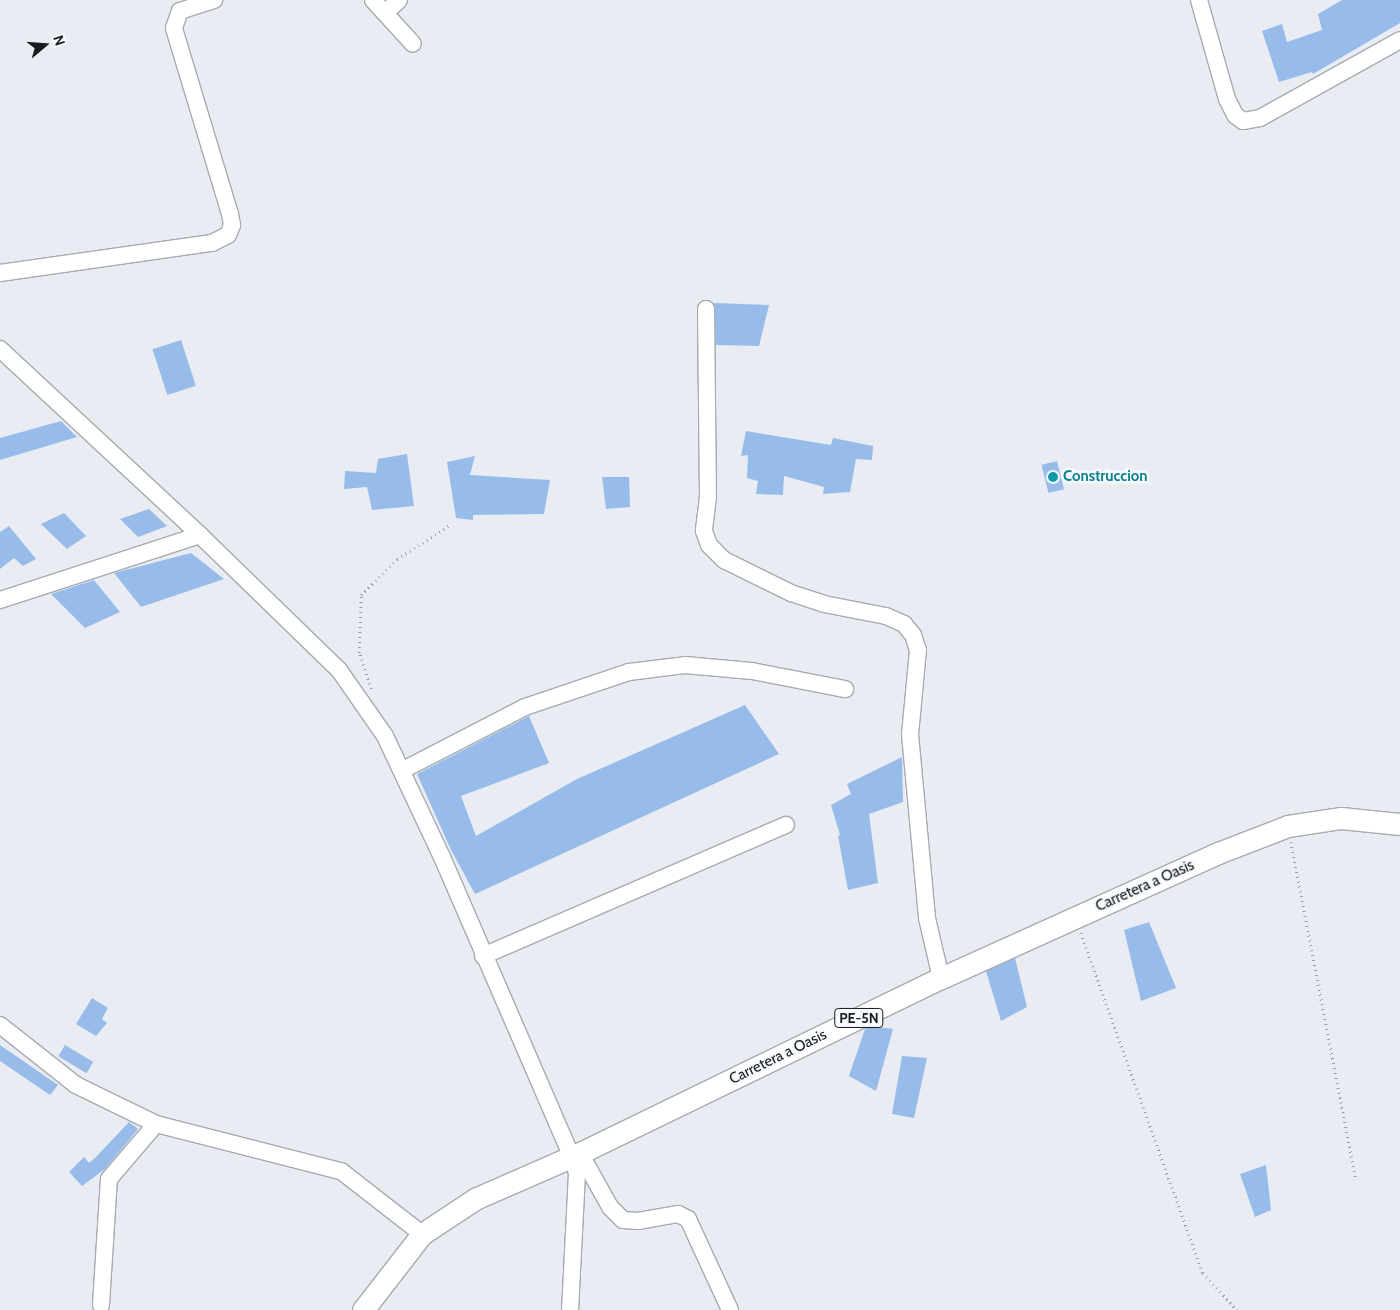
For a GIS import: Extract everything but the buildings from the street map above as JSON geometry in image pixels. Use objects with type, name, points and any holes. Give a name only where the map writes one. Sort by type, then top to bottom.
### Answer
[{"type":"main road","name":"Carretera a Oasis","points":[[363,1310],[422,1234],[476,1199],[576,1155],[942,978],[1288,826],[1341,818],[1400,824]]},
{"type":"street","points":[[0,273],[212,243],[228,234],[232,225],[230,214],[174,28],[180,11],[214,0]]},
{"type":"street","points":[[373,0],[413,44]]},
{"type":"street","points":[[385,13],[399,0]]},
{"type":"street","points":[[1199,0],[1227,99],[1235,115],[1242,121],[1260,118],[1400,40]]},
{"type":"street","points":[[706,309],[708,497],[704,531],[709,545],[724,560],[791,593],[824,604],[886,616],[904,624],[913,635],[918,650],[910,734],[927,918],[942,978]]},
{"type":"street","points":[[0,349],[200,535],[339,670],[385,736],[403,770],[483,956],[576,1155],[610,1207],[623,1220],[638,1221],[678,1214],[688,1220],[730,1310]]},
{"type":"street","points":[[0,600],[200,535]]},
{"type":"street","points":[[403,770],[525,707],[629,672],[685,665],[752,671],[845,689]]},
{"type":"street","points":[[483,956],[786,825]]},
{"type":"street","points":[[0,1025],[76,1085],[156,1124],[341,1171],[422,1234]]},
{"type":"street","points":[[101,1305],[109,1179],[156,1124]]},
{"type":"street","points":[[570,1310],[577,1173],[576,1155]]},
{"type":"path","points":[[371,690],[360,653],[361,595],[397,559],[450,525]]},
{"type":"path","points":[[1288,826],[1356,1179]]},
{"type":"path","points":[[1075,918],[1117,1042],[1202,1273],[1237,1310]]},
{"type":"place","name":"Construccion","points":[[1053,477]]}]
